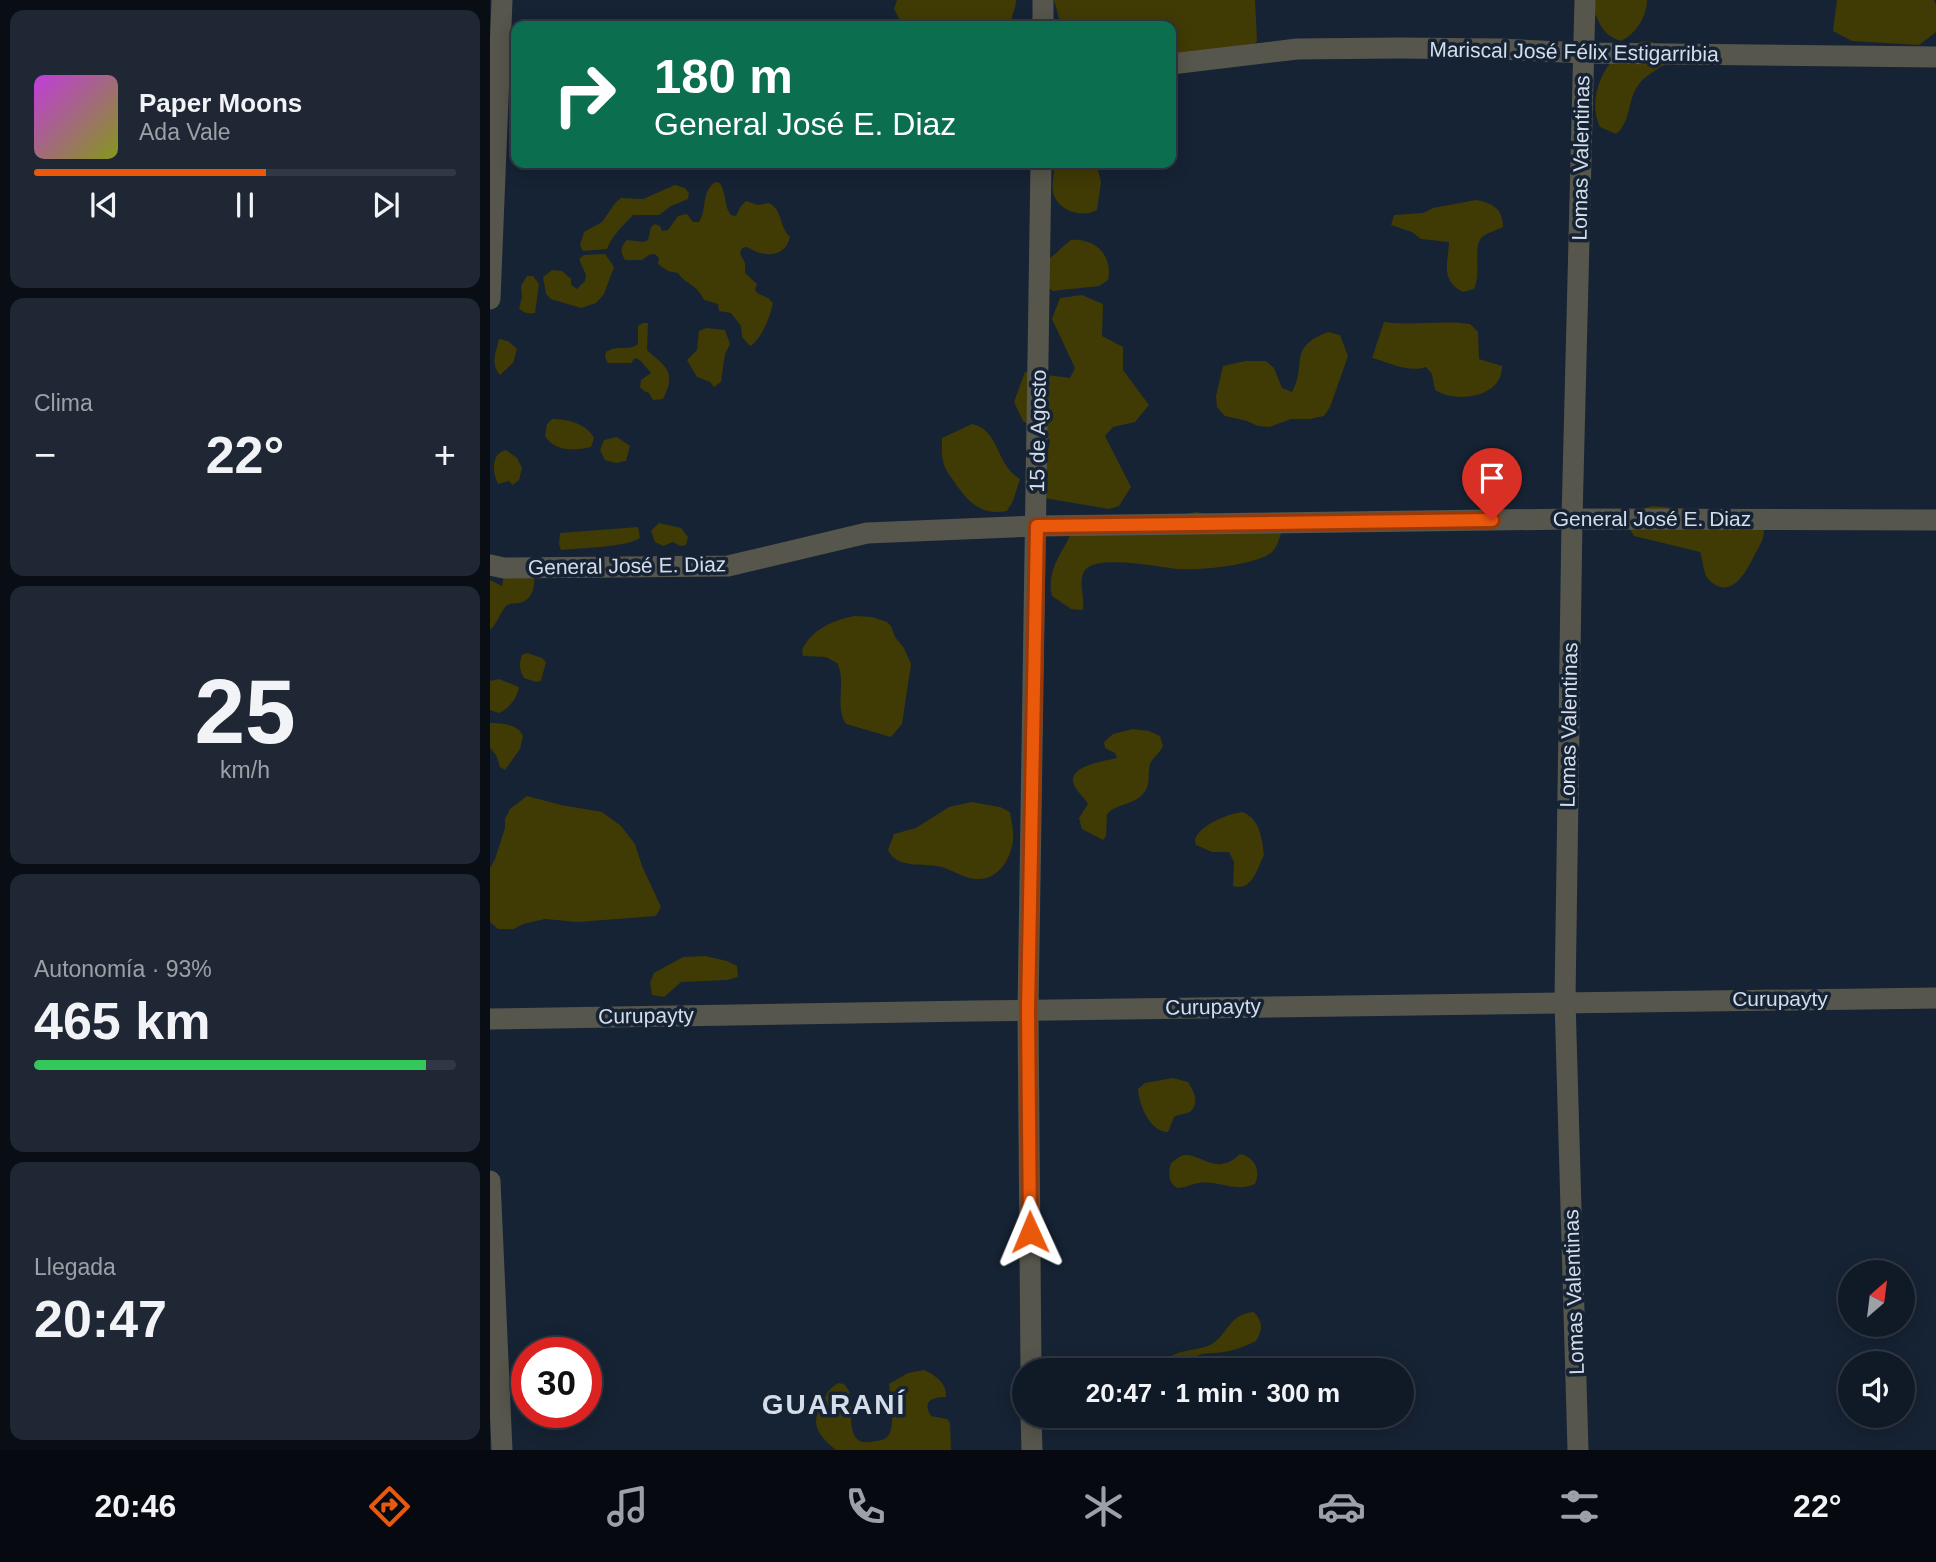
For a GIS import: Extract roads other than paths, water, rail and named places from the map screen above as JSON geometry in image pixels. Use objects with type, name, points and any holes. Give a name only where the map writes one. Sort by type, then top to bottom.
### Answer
[{"type":"street","points":[[490,299],[501,139],[502,0]]},
{"type":"street","points":[[1042,21],[1043,0]]},
{"type":"street","name":"Lomas Valentinas","points":[[1578,1450],[1565,1000],[1572,519],[1586,0]]},
{"type":"street","name":"Mariscal José Félix Estigarribia","points":[[1176,63],[1297,49],[1500,49],[1584,53],[1936,57]]},
{"type":"street","name":"15 de Agosto","points":[[1031,1358],[1028,1011],[1041,168]]},
{"type":"street","name":"General José E. Diaz","points":[[490,565],[504,568],[728,566],[867,533],[1037,526],[1572,519],[1936,520]]},
{"type":"street","name":"Curupayty","points":[[490,1018],[1565,1000],[1936,998]]},
{"type":"street","points":[[490,1181],[502,1450]]},
{"type":"street","points":[[1031,1428],[1032,1450]]},
{"type":"district","name":"GUARANÍ","points":[[834,1404]]}]
